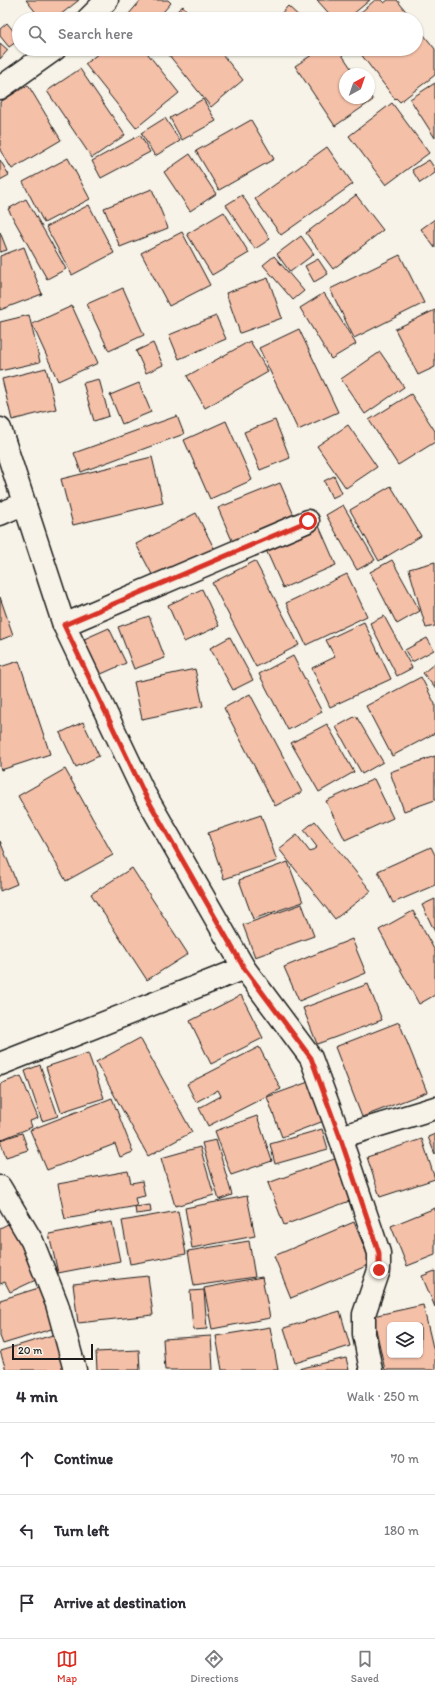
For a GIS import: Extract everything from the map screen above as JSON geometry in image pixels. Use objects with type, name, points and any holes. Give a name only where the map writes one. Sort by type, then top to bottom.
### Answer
[{"type":"street","points":[[95,12],[107,0]]},
{"type":"street","points":[[0,88],[45,56]]},
{"type":"street","points":[[0,429],[23,504],[64,625],[144,793],[244,968],[311,1058],[340,1137],[379,1253],[379,1270],[364,1314],[364,1334],[371,1370]]},
{"type":"street","points":[[0,514],[23,504]]},
{"type":"street","points":[[64,625],[308,521]]},
{"type":"street","points":[[0,1064],[244,968]]},
{"type":"street","points":[[340,1137],[435,1108]]},
{"type":"street","points":[[0,1187],[32,1241],[57,1304],[75,1370]]},
{"type":"building","points":[[26,0],[79,0],[64,12],[35,12]]},
{"type":"building","points":[[141,0],[168,0],[171,3],[163,12],[131,12]]},
{"type":"building","points":[[317,0],[370,0],[355,12],[328,12]]},
{"type":"building","points":[[375,0],[381,0],[384,3],[388,0],[397,0],[406,12],[361,12]]},
{"type":"building","points":[[183,6],[188,12],[176,12]]},
{"type":"building","points":[[288,6],[294,12],[282,12]]},
{"type":"building","points":[[7,23],[12,29],[12,45],[9,47],[0,36],[0,29]]},
{"type":"building","points":[[423,34],[435,49],[435,75],[400,102],[396,98],[395,99],[375,73],[375,68],[371,68],[362,56],[423,56]]},
{"type":"building","points":[[0,43],[8,50],[0,59]]},
{"type":"building","points":[[95,56],[150,56],[179,93],[136,128],[85,64]]},
{"type":"building","points":[[170,56],[224,56],[243,80],[211,107]]},
{"type":"building","points":[[310,56],[343,56],[351,68],[339,68],[339,104],[367,104],[335,126],[295,66]]},
{"type":"building","points":[[80,69],[125,135],[92,158],[47,91]]},
{"type":"building","points":[[435,83],[435,138],[410,99]]},
{"type":"building","points":[[28,85],[61,140],[12,169],[0,150],[0,102]]},
{"type":"building","points":[[203,99],[216,121],[182,140],[170,118]]},
{"type":"building","points":[[392,103],[429,153],[386,185],[349,136]]},
{"type":"building","points":[[165,118],[180,141],[155,156],[141,133]]},
{"type":"building","points":[[251,120],[274,159],[219,190],[196,151]]},
{"type":"building","points":[[140,135],[150,152],[101,178],[92,161]]},
{"type":"building","points":[[327,147],[353,184],[281,235],[255,199]]},
{"type":"building","points":[[190,154],[216,194],[190,211],[164,172]]},
{"type":"building","points":[[68,158],[90,199],[44,223],[23,182]]},
{"type":"building","points":[[0,160],[9,175],[0,180]]},
{"type":"building","points":[[429,160],[435,169],[435,173],[420,183],[412,170]]},
{"type":"building","points":[[152,189],[168,228],[120,247],[104,208]]},
{"type":"building","points":[[242,195],[270,239],[255,249],[226,205]]},
{"type":"building","points":[[356,195],[383,230],[333,269],[306,233]]},
{"type":"building","points":[[26,199],[66,269],[47,279],[8,209]]},
{"type":"building","points":[[89,205],[114,253],[72,275],[46,227]]},
{"type":"building","points":[[224,212],[249,253],[212,275],[187,234]]},
{"type":"building","points":[[435,219],[435,248],[421,229]]},
{"type":"building","points":[[0,232],[7,250],[0,252]]},
{"type":"building","points":[[182,232],[210,285],[169,306],[141,253]]},
{"type":"building","points":[[301,236],[314,254],[290,272],[277,254]]},
{"type":"building","points":[[24,247],[42,294],[0,310],[0,256]]},
{"type":"building","points":[[400,255],[424,303],[354,338],[330,289]]},
{"type":"building","points":[[274,256],[304,291],[293,300],[263,265]]},
{"type":"building","points":[[318,259],[328,274],[314,282],[305,266]]},
{"type":"building","points":[[268,278],[282,318],[240,333],[226,293]]},
{"type":"building","points":[[123,288],[144,335],[109,351],[87,304]]},
{"type":"building","points":[[324,293],[356,344],[331,359],[300,308]]},
{"type":"building","points":[[72,306],[98,363],[58,381],[32,324]]},
{"type":"building","points":[[435,310],[435,367],[418,375],[395,329]]},
{"type":"building","points":[[29,315],[40,362],[0,371],[0,322]]},
{"type":"building","points":[[216,316],[226,339],[179,359],[169,335]]},
{"type":"building","points":[[299,329],[338,412],[298,430],[259,348]]},
{"type":"building","points":[[250,341],[268,372],[205,408],[187,376]]},
{"type":"building","points":[[153,343],[163,365],[146,373],[136,351]]},
{"type":"building","points":[[380,352],[404,387],[365,414],[341,379]]},
{"type":"building","points":[[46,368],[56,409],[12,420],[2,379]]},
{"type":"building","points":[[99,379],[109,416],[94,421],[83,383]]},
{"type":"building","points":[[139,383],[151,412],[122,424],[110,395]]},
{"type":"building","points":[[411,394],[435,431],[435,442],[398,465],[369,420]]},
{"type":"building","points":[[177,416],[184,434],[81,472],[74,453]]},
{"type":"building","points":[[275,420],[290,458],[260,470],[244,432]]},
{"type":"building","points":[[226,421],[252,480],[210,499],[184,440]]},
{"type":"building","points":[[348,425],[377,467],[346,488],[317,446]]},
{"type":"building","points":[[152,457],[163,503],[73,525],[61,479]]},
{"type":"building","points":[[334,476],[342,493],[332,498],[324,481]]},
{"type":"building","points":[[280,483],[296,520],[234,545],[218,508]]},
{"type":"building","points":[[391,486],[421,536],[379,561],[350,510]]},
{"type":"building","points":[[343,505],[375,560],[357,570],[326,515]]},
{"type":"building","points":[[196,513],[216,552],[156,582],[136,544]]},
{"type":"building","points":[[319,526],[336,565],[283,588],[266,550]]},
{"type":"building","points":[[392,560],[420,611],[397,624],[370,572]]},
{"type":"building","points":[[255,561],[299,645],[256,667],[212,583]]},
{"type":"building","points":[[435,562],[435,626],[426,628],[409,569]]},
{"type":"building","points":[[347,574],[367,616],[306,645],[286,603]]},
{"type":"building","points":[[202,589],[219,626],[184,642],[168,605]]},
{"type":"building","points":[[0,597],[13,635],[0,640]]},
{"type":"building","points":[[149,616],[165,658],[134,669],[118,627]]},
{"type":"building","points":[[384,616],[412,668],[397,676],[370,623]]},
{"type":"building","points":[[364,622],[391,679],[330,707],[312,668],[335,657],[326,640]]},
{"type":"building","points":[[109,628],[126,663],[99,675],[82,640]]},
{"type":"building","points":[[230,637],[253,680],[233,690],[210,648]]},
{"type":"building","points":[[427,638],[434,650],[412,662],[405,650]]},
{"type":"building","points":[[293,656],[322,712],[288,730],[259,674]]},
{"type":"building","points":[[19,661],[50,754],[1,770],[0,667]]},
{"type":"building","points":[[435,663],[435,688],[423,673]]},
{"type":"building","points":[[195,669],[203,706],[142,719],[134,682]]},
{"type":"building","points":[[421,677],[435,704],[435,733],[392,756],[366,706]]},
{"type":"building","points":[[250,694],[302,792],[275,806],[224,708]]},
{"type":"building","points":[[356,716],[383,762],[362,774],[336,727]]},
{"type":"building","points":[[83,722],[99,756],[76,767],[60,733]]},
{"type":"building","points":[[327,724],[354,772],[319,792],[291,743]]},
{"type":"building","points":[[435,756],[435,800],[404,811],[390,772]]},
{"type":"building","points":[[65,769],[113,855],[66,881],[18,796]]},
{"type":"building","points":[[374,779],[393,818],[345,840],[326,801]]},
{"type":"building","points":[[261,815],[277,861],[224,879],[208,833]]},
{"type":"building","points":[[315,821],[371,891],[335,919],[279,849],[297,835],[310,852],[317,847],[304,830]]},
{"type":"building","points":[[0,841],[17,884],[0,891]]},
{"type":"building","points":[[431,847],[435,855],[435,885],[393,903],[378,871]]},
{"type":"building","points":[[288,862],[303,902],[253,919],[239,880]]},
{"type":"building","points":[[132,868],[188,954],[147,980],[91,894]]},
{"type":"building","points":[[435,899],[435,932],[422,905]]},
{"type":"building","points":[[302,904],[314,936],[255,957],[243,925]]},
{"type":"building","points":[[413,911],[435,951],[435,995],[419,1004],[379,930]]},
{"type":"building","points":[[352,939],[366,973],[299,1001],[284,967]]},
{"type":"building","points":[[368,984],[382,1020],[317,1044],[303,1008]]},
{"type":"building","points":[[241,995],[263,1038],[211,1064],[190,1021]]},
{"type":"building","points":[[399,1022],[427,1092],[362,1117],[335,1047]]},
{"type":"building","points":[[140,1038],[192,1132],[148,1156],[96,1062]]},
{"type":"building","points":[[259,1047],[281,1089],[208,1126],[199,1108],[221,1096],[218,1090],[196,1102],[187,1084]]},
{"type":"building","points":[[88,1053],[104,1098],[61,1112],[46,1067]]},
{"type":"building","points":[[40,1065],[58,1116],[42,1121],[25,1071]]},
{"type":"building","points":[[21,1076],[38,1118],[30,1121],[32,1127],[0,1140],[0,1084]]},
{"type":"building","points":[[314,1080],[329,1119],[282,1137],[267,1097]]},
{"type":"building","points":[[112,1098],[133,1152],[120,1157],[115,1144],[47,1170],[30,1130]]},
{"type":"building","points":[[257,1116],[272,1161],[231,1175],[215,1131]]},
{"type":"building","points":[[322,1129],[328,1149],[275,1164],[270,1144]]},
{"type":"building","points":[[22,1133],[28,1150],[6,1157],[0,1140]]},
{"type":"building","points":[[435,1134],[435,1154],[428,1137]]},
{"type":"building","points":[[422,1139],[435,1179],[380,1197],[367,1157]]},
{"type":"building","points":[[216,1140],[232,1195],[219,1200],[202,1143]]},
{"type":"building","points":[[200,1147],[214,1195],[175,1206],[161,1158]]},
{"type":"building","points":[[340,1157],[355,1199],[284,1225],[268,1183]]},
{"type":"building","points":[[128,1171],[131,1183],[142,1181],[145,1196],[135,1198],[137,1206],[65,1219],[58,1184]]},
{"type":"building","points":[[247,1196],[255,1236],[192,1248],[185,1208]]},
{"type":"building","points":[[150,1205],[151,1212],[136,1214],[135,1207]]},
{"type":"building","points":[[435,1208],[435,1255],[407,1266],[391,1226]]},
{"type":"building","points":[[178,1211],[186,1254],[130,1264],[122,1221]]},
{"type":"building","points":[[14,1221],[40,1278],[10,1292],[5,1282],[0,1284],[0,1228]]},
{"type":"building","points":[[112,1222],[120,1261],[58,1273],[49,1234]]},
{"type":"building","points":[[354,1222],[371,1264],[291,1298],[274,1256]]},
{"type":"building","points":[[249,1241],[255,1277],[194,1286],[188,1251]]},
{"type":"building","points":[[435,1271],[435,1307],[422,1276]]},
{"type":"building","points":[[148,1276],[153,1315],[78,1323],[73,1284]]},
{"type":"building","points":[[262,1277],[270,1318],[212,1329],[204,1288]]},
{"type":"building","points":[[45,1286],[58,1327],[3,1344],[0,1336],[0,1300]]},
{"type":"building","points":[[204,1290],[207,1329],[193,1330],[190,1291]]},
{"type":"building","points":[[423,1305],[435,1356],[435,1370],[385,1370],[373,1316]]},
{"type":"building","points":[[340,1311],[350,1346],[295,1363],[284,1328]]},
{"type":"building","points":[[270,1327],[278,1370],[222,1370],[216,1336]]},
{"type":"building","points":[[56,1334],[67,1370],[6,1370],[0,1351]]},
{"type":"building","points":[[211,1336],[213,1370],[165,1370],[163,1339]]},
{"type":"building","points":[[139,1350],[140,1370],[97,1370],[96,1352]]},
{"type":"building","points":[[346,1358],[349,1370],[298,1370],[298,1369]]},
{"type":"route","points":[[308,521],[64,625],[144,793],[244,968],[311,1058],[340,1137],[379,1253],[379,1270]]}]
